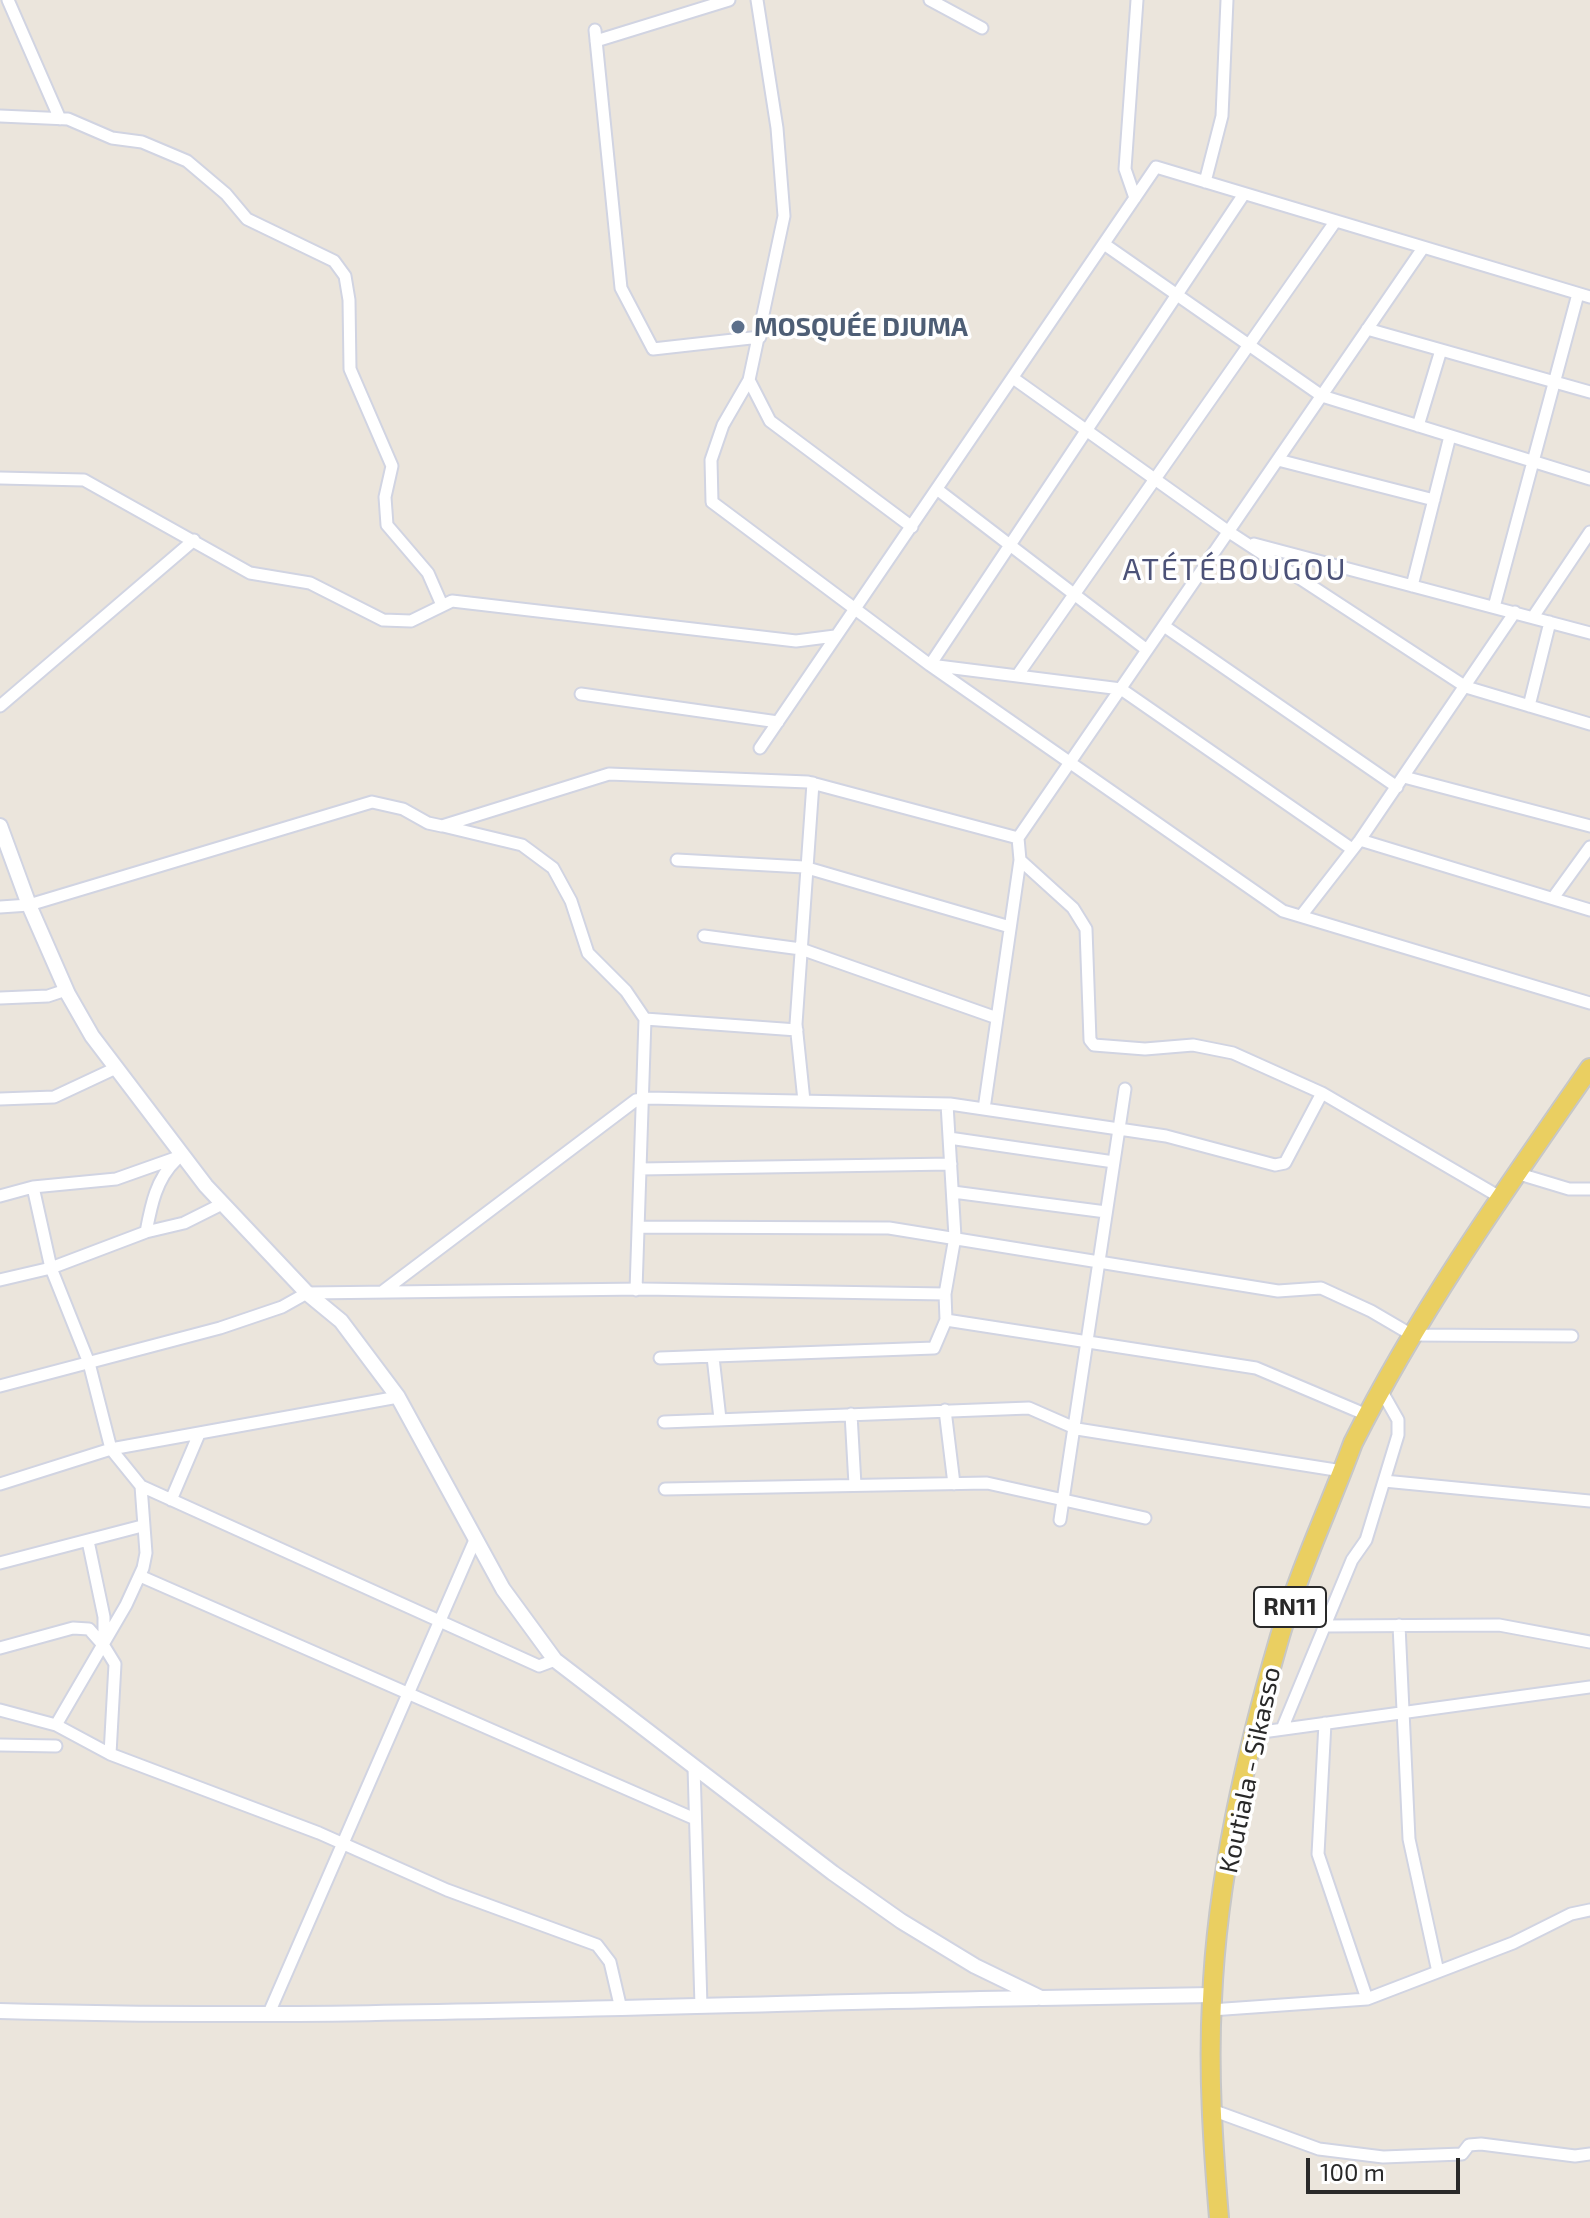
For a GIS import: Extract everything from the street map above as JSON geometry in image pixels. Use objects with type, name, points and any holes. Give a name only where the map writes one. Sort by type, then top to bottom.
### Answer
[{"type":"main road","name":"Koutiala - Sikasso","points":[[1219,2218],[1212,2110],[1212,2003],[1225,1884],[1255,1733],[1280,1635],[1342,1471],[1367,1415],[1412,1335],[1498,1196],[1590,1068]]},
{"type":"street","points":[[8,0],[60,119]]},
{"type":"street","points":[[729,0],[596,36],[621,288],[653,349],[760,337]]},
{"type":"street","points":[[757,0],[777,128],[784,216],[749,380],[723,425],[711,460],[712,502],[930,665],[1283,911],[1590,1003]]},
{"type":"street","points":[[930,0],[982,28]]},
{"type":"street","points":[[1135,198],[1125,169],[1137,0]]},
{"type":"street","points":[[1205,182],[1222,116],[1227,0]]},
{"type":"street","points":[[0,116],[60,119],[112,138],[142,142],[187,161],[226,194],[247,219],[334,261],[345,276],[349,300],[350,369],[392,466],[385,497],[387,525],[428,573],[442,605]]},
{"type":"street","points":[[760,748],[1156,167],[1590,297]]},
{"type":"street","points":[[930,665],[1084,429],[1244,194]]},
{"type":"street","points":[[1017,676],[1335,222]]},
{"type":"street","points":[[1104,244],[1322,396],[1590,479]]},
{"type":"street","points":[[984,1109],[1020,860],[1018,838],[1423,248]]},
{"type":"street","points":[[1494,607],[1578,294]]},
{"type":"street","points":[[1367,329],[1590,392]]},
{"type":"street","points":[[1418,426],[1441,350]]},
{"type":"street","points":[[1013,378],[1229,532],[1466,687],[1590,724]]},
{"type":"street","points":[[749,380],[770,421],[912,527]]},
{"type":"street","points":[[1412,586],[1450,436]]},
{"type":"street","points":[[1278,460],[1434,500]]},
{"type":"street","points":[[0,478],[84,480],[250,573],[310,583],[383,620],[411,621],[452,601],[796,641],[835,636]]},
{"type":"street","points":[[938,490],[1147,650]]},
{"type":"street","points":[[1533,617],[1586,545],[1590,532]]},
{"type":"street","points":[[0,706],[194,540]]},
{"type":"street","points":[[1245,542],[1590,633]]},
{"type":"street","points":[[1301,916],[1400,782],[1515,612]]},
{"type":"street","points":[[1529,706],[1550,622]]},
{"type":"street","points":[[1164,626],[1400,782],[1590,826]]},
{"type":"street","points":[[930,665],[1121,689],[1356,844],[1590,910]]},
{"type":"street","points":[[581,694],[778,722]]},
{"type":"street","points":[[442,826],[609,774],[813,783],[1018,838]]},
{"type":"street","points":[[804,1101],[797,1030],[813,783]]},
{"type":"street","points":[[0,907],[29,905],[372,802],[403,809],[428,823],[522,845],[553,868],[571,901],[588,953],[626,991],[645,1019],[636,1290]]},
{"type":"street","points":[[1,830],[66,990],[92,1036],[181,1156],[307,1293],[341,1321],[398,1397],[503,1589],[555,1660],[901,1921],[975,1966],[1041,1998]]},
{"type":"street","points":[[1553,898],[1590,847]]},
{"type":"street","points":[[677,860],[807,868],[1010,927]]},
{"type":"street","points":[[1020,860],[1073,908],[1086,929],[1090,1040],[1094,1045],[1145,1049],[1193,1045],[1233,1053],[1322,1093],[1498,1196]]},
{"type":"street","points":[[704,936],[801,949],[997,1018]]},
{"type":"street","points":[[0,998],[48,996],[66,990]]},
{"type":"street","points":[[645,1019],[797,1030]]},
{"type":"street","points":[[0,1099],[54,1097],[116,1068]]},
{"type":"street","points":[[1060,1520],[1125,1089]]},
{"type":"street","points":[[382,1292],[636,1100],[643,1098],[947,1104],[1166,1136],[1275,1165],[1285,1163],[1322,1093]]},
{"type":"street","points":[[660,1358],[934,1348],[946,1320],[945,1294],[955,1237],[947,1104]]},
{"type":"street","points":[[949,1138],[1114,1162]]},
{"type":"street","points":[[0,1196],[33,1187],[116,1179],[181,1156]]},
{"type":"street","points":[[146,1232],[165,1171],[181,1156]]},
{"type":"street","points":[[640,1169],[951,1164]]},
{"type":"street","points":[[1516,1173],[1569,1189],[1590,1189]]},
{"type":"street","points":[[33,1187],[51,1268],[89,1363],[111,1449],[141,1486],[539,1666],[555,1660]]},
{"type":"street","points":[[953,1192],[1106,1212]]},
{"type":"street","points":[[0,1280],[51,1268],[146,1232],[184,1223],[222,1204]]},
{"type":"street","points":[[638,1227],[889,1228],[1278,1291],[1321,1288],[1371,1311],[1412,1335],[1572,1336]]},
{"type":"street","points":[[0,1386],[220,1328],[282,1307],[307,1293],[636,1290],[945,1294]]},
{"type":"street","points":[[946,1320],[1256,1368],[1367,1415]]},
{"type":"street","points":[[713,1357],[720,1419]]},
{"type":"street","points":[[1282,1729],[1352,1560],[1366,1540],[1398,1435],[1398,1422],[1381,1390]]},
{"type":"street","points":[[0,1484],[111,1449],[398,1397]]},
{"type":"street","points":[[664,1422],[1029,1408],[1074,1428],[1342,1471]]},
{"type":"street","points":[[945,1410],[954,1484]]},
{"type":"street","points":[[851,1414],[855,1485]]},
{"type":"street","points":[[171,1500],[199,1434]]},
{"type":"street","points":[[1384,1481],[1590,1501]]},
{"type":"street","points":[[665,1489],[987,1483],[1145,1518]]},
{"type":"street","points":[[56,1725],[104,1646],[140,1576],[146,1553],[141,1486]]},
{"type":"street","points":[[0,1563],[142,1526]]},
{"type":"street","points":[[269,2013],[475,1540]]},
{"type":"street","points":[[88,1541],[104,1617],[104,1646]]},
{"type":"street","points":[[140,1576],[695,1819]]},
{"type":"street","points":[[1399,1625],[1409,1839],[1438,1972]]},
{"type":"street","points":[[1325,1626],[1499,1625],[1590,1642]]},
{"type":"street","points":[[0,1648],[73,1628],[89,1629],[115,1664],[110,1754]]},
{"type":"street","points":[[1255,1733],[1590,1687]]},
{"type":"street","points":[[0,1710],[56,1725],[110,1754],[343,1843],[447,1890],[597,1945],[610,1962],[621,2008]]},
{"type":"street","points":[[1325,1723],[1318,1854],[1367,1999]]},
{"type":"street","points":[[0,1745],[56,1746]]},
{"type":"street","points":[[694,1767],[701,2006]]},
{"type":"street","points":[[0,2011],[269,2013],[1041,1998],[1212,2003],[1367,1999],[1513,1943],[1571,1914],[1590,1910]]},
{"type":"street","points":[[1212,2110],[1319,2149],[1383,2157],[1462,2154],[1469,2145],[1481,2144],[1575,2156],[1590,2154]]},
{"type":"place","name":"MOSQUÉE DJUMA","points":[[738,327]]},
{"type":"district","name":"ATÉTÉBOUGOU","points":[[1235,570]]}]
